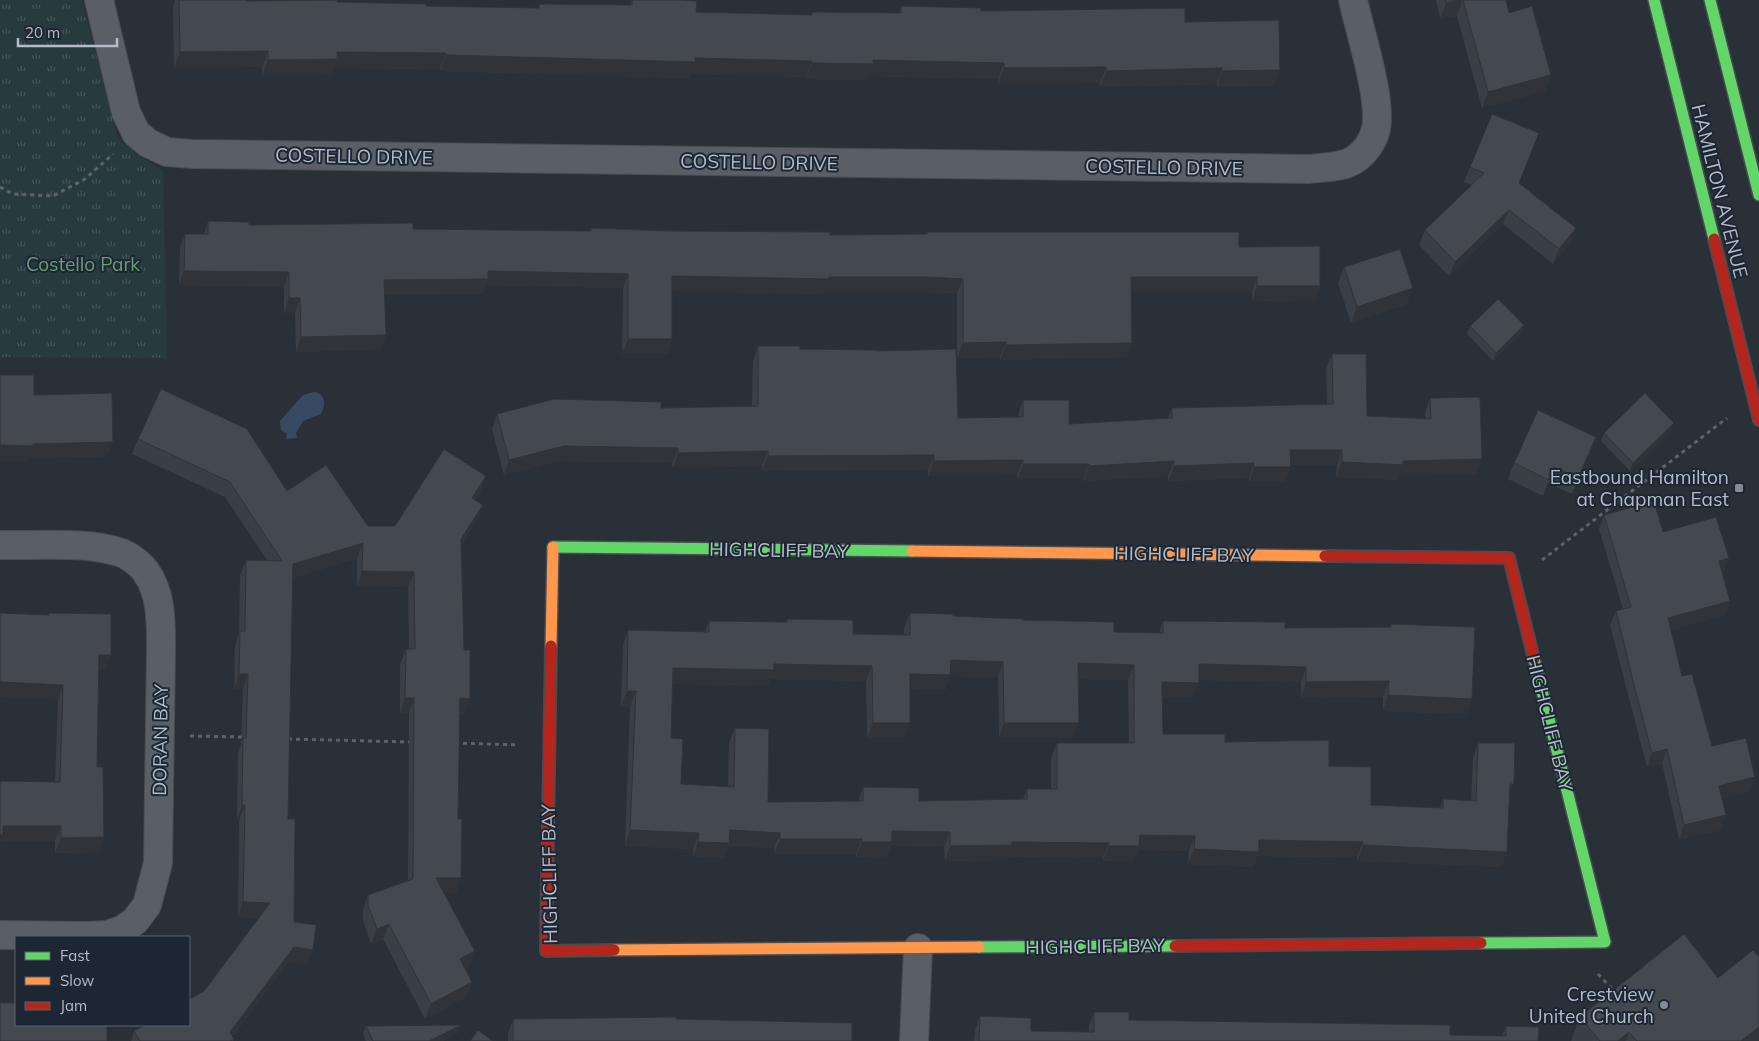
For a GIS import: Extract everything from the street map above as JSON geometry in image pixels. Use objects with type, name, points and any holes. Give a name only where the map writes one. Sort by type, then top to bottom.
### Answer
[{"type":"street","points":[[99,0],[126,112],[136,133]]},
{"type":"street","name":"COSTELLO DRIVE","points":[[136,133],[148,143],[167,152],[192,154],[1309,169],[1331,167],[1353,161],[1361,155],[1369,145],[1376,130],[1377,116],[1374,90],[1353,0]]},
{"type":"street","name":"HAMILTON AVENUE","points":[[1654,0],[1759,420]]},
{"type":"street","name":"HAMILTON AVENUE","points":[[1710,0],[1759,195]]},
{"type":"street","name":"DORAN BAY","points":[[0,545],[102,548],[121,552],[146,571],[157,594],[161,618],[158,863],[147,905],[135,921],[122,930],[107,935],[0,935]]},
{"type":"street","name":"HIGHCLIFF BAY","points":[[553,547],[1509,558],[1515,582],[1605,942],[546,951],[553,547]]},
{"type":"street","points":[[914,1041],[918,948]]},
{"type":"path","points":[[0,187],[13,194],[53,196],[85,179],[136,133]]},
{"type":"path","points":[[1515,582],[1753,397]]},
{"type":"path","points":[[159,735],[247,738]]},
{"type":"path","points":[[286,738],[413,742]]},
{"type":"path","points":[[452,743],[549,745]]},
{"type":"green space","name":"Costello Park","points":[[0,0],[82,0],[118,140],[163,171],[167,358],[0,357]]},
{"type":"water","points":[[314,392],[321,395],[324,400],[321,414],[303,421],[296,433],[297,438],[286,439],[287,434],[281,430],[280,421],[303,395]]},
{"type":"building","points":[[179,0],[337,0],[337,2],[426,4],[426,6],[539,8],[540,4],[632,5],[632,0],[679,0],[697,1],[696,12],[812,15],[812,12],[901,13],[901,6],[981,8],[981,11],[1185,8],[1185,22],[1279,20],[1280,70],[1222,71],[1222,68],[1106,71],[1106,67],[1004,68],[1004,63],[873,60],[873,64],[695,58],[695,62],[446,55],[446,53],[337,52],[337,59],[268,60],[268,51],[180,52]]},
{"type":"building","points":[[1445,0],[1460,0],[1446,3]]},
{"type":"building","points":[[1463,0],[1506,0],[1509,13],[1532,6],[1551,75],[1488,92]]},
{"type":"building","points":[[1492,114],[1539,133],[1519,183],[1576,228],[1559,249],[1509,210],[1455,262],[1425,230],[1484,173],[1470,167]]},
{"type":"building","points":[[208,221],[249,222],[249,225],[413,223],[413,229],[591,231],[591,228],[668,231],[830,232],[830,235],[927,234],[928,232],[1239,232],[1239,247],[1320,246],[1320,286],[1257,286],[1257,277],[1131,277],[1132,343],[1006,345],[1006,342],[963,343],[963,279],[927,277],[829,277],[829,279],[672,276],[672,339],[628,339],[628,274],[488,271],[488,279],[384,280],[386,335],[301,337],[300,298],[289,298],[289,272],[184,271],[185,234],[208,234]]},
{"type":"building","points":[[1400,249],[1413,288],[1357,307],[1344,267]]},
{"type":"building","points":[[1498,299],[1524,325],[1496,353],[1470,326]]},
{"type":"building","points":[[758,346],[800,346],[800,349],[876,351],[956,349],[958,418],[1023,417],[1023,400],[1069,400],[1069,424],[1172,418],[1172,408],[1333,404],[1332,354],[1366,354],[1367,416],[1431,419],[1430,398],[1480,397],[1482,459],[1403,461],[1403,465],[1342,462],[1342,450],[1290,450],[1291,467],[1254,467],[1254,463],[1174,466],[1174,461],[1089,466],[1089,464],[1023,464],[1023,460],[934,461],[934,455],[768,456],[768,451],[678,453],[678,448],[564,446],[509,460],[497,414],[554,399],[661,402],[661,408],[758,406]]},
{"type":"building","points":[[0,375],[34,375],[34,395],[112,393],[113,442],[33,444],[33,446],[0,445]]},
{"type":"building","points":[[161,389],[247,429],[287,491],[326,465],[368,526],[395,526],[444,449],[486,476],[472,498],[483,505],[461,539],[464,650],[470,650],[470,699],[460,698],[458,819],[462,819],[461,878],[436,878],[475,951],[460,959],[472,982],[431,1004],[389,924],[377,929],[368,905],[368,895],[413,879],[414,698],[405,698],[406,649],[415,649],[414,572],[362,571],[363,543],[293,564],[288,819],[295,819],[294,922],[316,925],[313,950],[294,947],[230,1032],[234,1039],[230,1041],[140,1041],[134,1031],[143,1026],[190,1026],[190,999],[204,991],[270,903],[243,902],[245,805],[242,805],[243,738],[246,738],[248,674],[239,674],[240,631],[245,631],[246,560],[282,561],[230,482],[138,439]]},
{"type":"building","points":[[1645,393],[1674,423],[1633,463],[1604,433]]},
{"type":"building","points":[[1538,410],[1596,437],[1578,478],[1554,467],[1549,480],[1514,463]]},
{"type":"building","points":[[1654,501],[1663,532],[1716,517],[1729,558],[1719,561],[1730,601],[1668,618],[1682,676],[1692,674],[1712,746],[1746,738],[1755,777],[1719,786],[1726,815],[1684,825],[1667,749],[1652,753],[1635,689],[1616,611],[1631,607],[1604,515]]},
{"type":"building","points":[[0,613],[49,615],[49,613],[111,614],[111,655],[99,655],[97,767],[103,767],[104,837],[61,838],[61,826],[3,826],[3,835],[0,835],[0,781],[60,782],[63,685],[0,682]]},
{"type":"building","points":[[910,613],[953,614],[953,616],[1023,620],[1114,622],[1114,632],[1163,633],[1163,621],[1285,622],[1285,628],[1391,627],[1391,624],[1475,627],[1472,699],[1388,695],[1389,681],[1306,682],[1306,667],[1199,664],[1199,683],[1162,682],[1163,734],[1225,734],[1225,742],[1329,740],[1329,766],[1371,767],[1371,805],[1443,808],[1443,799],[1476,801],[1478,743],[1515,743],[1514,784],[1510,784],[1507,852],[1363,845],[1363,842],[1259,840],[1259,852],[1194,849],[1195,836],[1140,835],[1139,846],[1109,846],[1109,843],[1012,842],[1012,845],[950,846],[950,832],[892,831],[892,842],[862,842],[862,839],[780,839],[780,833],[730,830],[729,843],[698,842],[699,833],[630,830],[636,691],[627,691],[628,630],[709,632],[709,621],[787,622],[787,619],[853,620],[853,634],[910,635]],"holes":[[[951,660],[1003,662],[1004,723],[1079,723],[1078,663],[1134,665],[1134,743],[1057,743],[1057,789],[1027,789],[1027,799],[919,801],[919,788],[863,787],[863,801],[768,802],[769,729],[735,728],[734,787],[681,784],[683,739],[671,738],[673,668],[774,670],[774,664],[872,666],[873,723],[910,723],[910,674],[950,675]]]},
{"type":"building","name":"Crestview United Church","points":[[1684,934],[1718,978],[1753,950],[1759,957],[1759,1027],[1741,1041],[1637,1041],[1629,1032],[1618,1041],[1600,1041],[1580,1017]]},
{"type":"building","points":[[0,1003],[15,1003],[15,1026],[107,1026],[107,1041],[0,1041]]},
{"type":"building","points":[[1094,1012],[1129,1012],[1129,1020],[1450,1025],[1450,1035],[1506,1036],[1506,1026],[1539,1027],[1538,1041],[979,1041],[980,1016],[1031,1018],[1031,1031],[1094,1032]]},
{"type":"building","points":[[676,1017],[676,1019],[852,1023],[852,1041],[513,1041],[513,1019]]},
{"type":"building","points":[[461,1025],[429,1041],[373,1041],[366,1026]]},
{"type":"building","points":[[478,1030],[493,1041],[470,1041]]},
{"type":"traffic: fast","points":[[1654,0],[1714,239]]},
{"type":"traffic: fast","points":[[1710,0],[1759,195]]},
{"type":"traffic: fast","points":[[553,547],[912,551]]},
{"type":"traffic: fast","points":[[1481,943],[1605,942],[1534,659]]},
{"type":"traffic: fast","points":[[979,947],[1175,946]]},
{"type":"traffic: slow","points":[[551,646],[553,547]]},
{"type":"traffic: slow","points":[[912,551],[1325,556]]},
{"type":"traffic: slow","points":[[614,950],[979,947]]},
{"type":"traffic: jam","points":[[1714,239],[1759,420]]},
{"type":"traffic: jam","points":[[1325,556],[1509,558],[1534,659]]},
{"type":"traffic: jam","points":[[551,646],[546,951],[614,950]]},
{"type":"traffic: jam","points":[[1175,946],[1481,943]]},
{"type":"place","name":"Eastbound Hamilton at Chapman East","points":[[1739,488]]},
{"type":"place","name":"Crestview United Church","points":[[1664,1005]]}]
